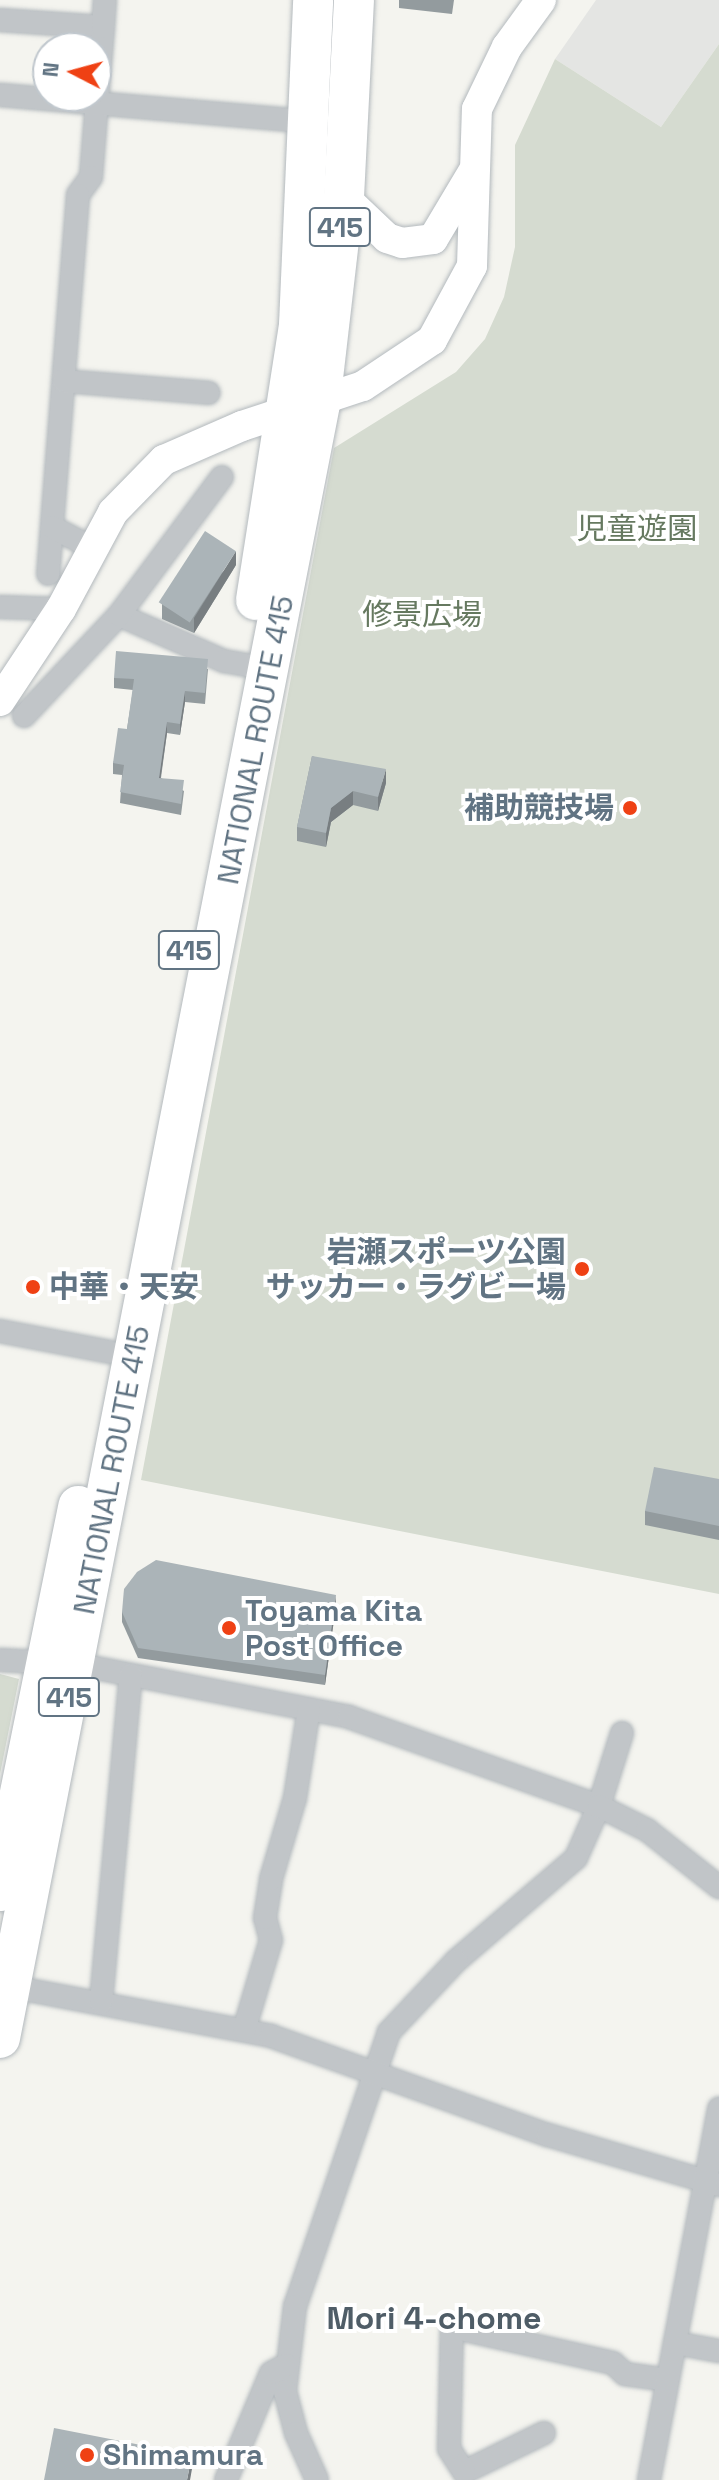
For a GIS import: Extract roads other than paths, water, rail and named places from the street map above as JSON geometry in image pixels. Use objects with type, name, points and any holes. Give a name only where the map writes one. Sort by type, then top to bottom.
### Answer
[{"type":"highway","name":"NATIONAL ROUTE 415","points":[[303,410],[299,325],[313,0]]},
{"type":"highway","name":"NATIONAL ROUTE 415","points":[[0,1891],[60,1662],[257,667],[344,197],[354,0]]},
{"type":"highway","name":"NATIONAL ROUTE 415","points":[[0,2038],[5,1986],[110,1352],[257,667]]},
{"type":"main road","points":[[12,709],[113,512],[164,460],[242,426],[303,410],[363,386],[432,340],[472,266],[477,216],[473,172],[477,109],[507,47],[541,0]]},
{"type":"main road","points":[[344,197],[387,238],[402,243],[433,239],[473,172]]},
{"type":"street","points":[[103,32],[105,0]]},
{"type":"street","points":[[0,20],[103,27]]},
{"type":"street","points":[[0,95],[32,97]]},
{"type":"street","points":[[112,103],[349,125]]},
{"type":"street","points":[[48,574],[78,195],[91,177],[96,112]]},
{"type":"street","points":[[64,381],[209,393]]},
{"type":"street","points":[[12,709],[119,615],[222,477]]},
{"type":"street","points":[[52,527],[94,549]]},
{"type":"street","points":[[0,607],[61,609]]},
{"type":"street","points":[[119,615],[257,667]]},
{"type":"street","points":[[0,1331],[110,1352]]},
{"type":"street","points":[[0,1660],[60,1662],[349,1717],[599,1806],[647,1830],[719,1887]]},
{"type":"street","points":[[101,2002],[131,1675]]},
{"type":"street","points":[[244,2030],[271,1940],[265,1918],[271,1879],[295,1798],[309,1709]]},
{"type":"street","points":[[317,2480],[296,2433],[286,2365],[295,2306],[389,2032],[456,1961],[576,1858],[599,1806],[622,1733]]},
{"type":"street","points":[[5,1986],[244,2030],[374,2072],[548,2135],[714,2184]]},
{"type":"street","points":[[649,2480],[675,2343],[714,2184],[719,2109]]},
{"type":"street","points":[[544,2433],[466,2476],[449,2449],[452,2327],[613,2363],[625,2374],[668,2380]]},
{"type":"street","points":[[675,2343],[719,2351]]},
{"type":"street","points":[[226,2480],[271,2373],[286,2365]]},
{"type":"place","name":"補助競技場","points":[[630,808]]},
{"type":"place","name":"岩瀬スポーツ公園 サッカー・ラグビー場","points":[[582,1269]]},
{"type":"place","name":"中華・天安","points":[[33,1287]]},
{"type":"place","name":"Toyama Kita Post Office","points":[[229,1628]]},
{"type":"place","name":"Shimamura","points":[[87,2455]]},
{"type":"district","name":"Mori 4-chome","points":[[434,2318]]},
{"type":"park label","name":"児童遊園","points":[[637,529]]},
{"type":"park label","name":"修景広場","points":[[422,615]]}]
